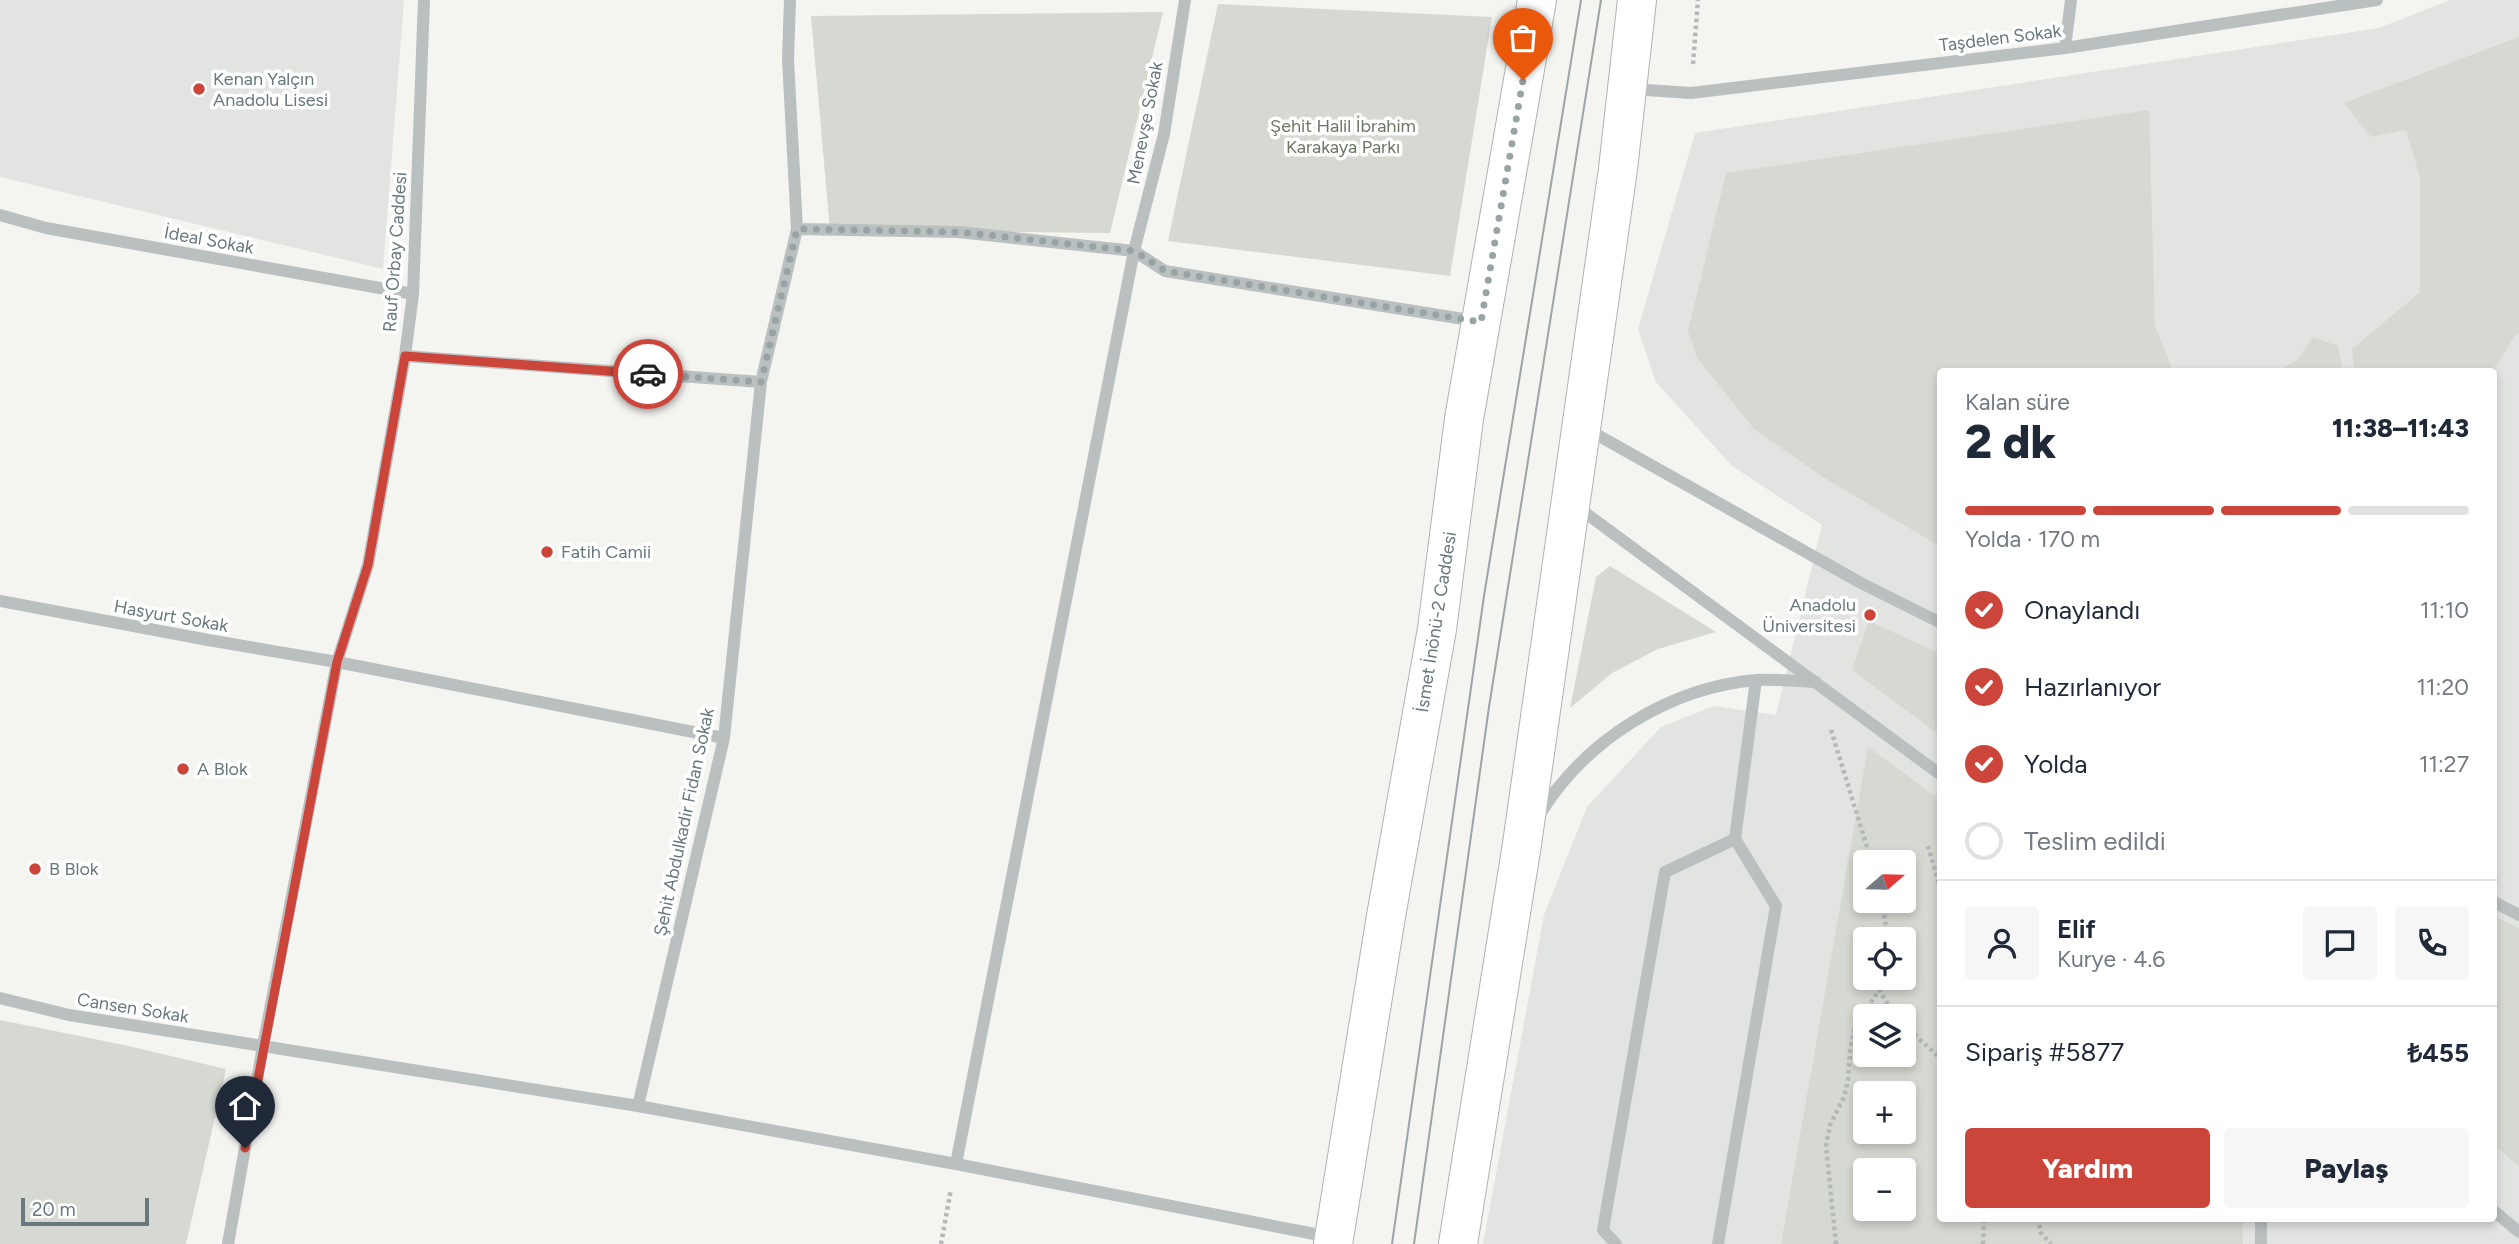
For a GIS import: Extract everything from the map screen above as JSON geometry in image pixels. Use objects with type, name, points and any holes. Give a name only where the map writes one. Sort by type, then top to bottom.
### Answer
[{"type":"main road","name":"İsmet İnönü-2 Caddesi","points":[[1334,1241],[1383,930],[1437,629],[1464,419],[1537,0]]},
{"type":"main road","points":[[1458,1244],[1522,844],[1616,182],[1637,0]]},
{"type":"street","name":"Rauf Orbay Caddesi","points":[[228,1244],[337,662],[368,565],[405,356],[413,294],[424,0]]},
{"type":"street","name":"Şehit Abdulkadir Fidan Sokak","points":[[638,1106],[724,738],[761,382],[797,229],[788,59],[790,0]]},
{"type":"street","name":"Menevşe Sokak","points":[[956,1164],[1135,251],[1164,134],[1185,0]]},
{"type":"street","points":[[2065,48],[2071,0]]},
{"type":"street","name":"Taşdelen Sokak","points":[[1627,89],[1691,93],[2065,48],[2377,0]]},
{"type":"street","name":"İdeal Sokak","points":[[0,215],[46,228],[413,294]]},
{"type":"street","points":[[797,229],[959,232],[1135,251],[1165,271],[1481,322]]},
{"type":"street","points":[[405,356],[761,382]]},
{"type":"street","points":[[1580,426],[1861,583],[1937,621]]},
{"type":"street","points":[[1570,502],[1937,772]]},
{"type":"street","name":"Hasyurt Sokak","points":[[0,601],[337,662],[724,738]]},
{"type":"street","points":[[1522,844],[1552,793],[1594,749],[1643,715],[1698,692],[1756,680],[1816,682]]},
{"type":"street","points":[[1718,1244],[1776,906],[1735,839],[1756,680]]},
{"type":"street","points":[[1616,1244],[1603,1230],[1665,872],[1735,839]]},
{"type":"street","points":[[2497,904],[2519,915]]},
{"type":"street","name":"Cansen Sokak","points":[[0,998],[69,1015],[263,1046]]},
{"type":"street","points":[[263,1046],[638,1106],[956,1164],[1334,1241]]},
{"type":"street","points":[[2497,1214],[2519,1232]]},
{"type":"street","points":[[2261,1222],[2261,1244]]},
{"type":"path","points":[[1691,93],[1698,0]]},
{"type":"path","points":[[1816,682],[1868,850]]},
{"type":"path","points":[[1928,846],[1937,877]]},
{"type":"path","points":[[1836,1244],[1826,1146],[1830,1125],[1844,1097],[1856,1021],[1877,990]]},
{"type":"path","points":[[1916,1036],[1937,1055]]},
{"type":"path","points":[[941,1244],[956,1164]]},
{"type":"path","points":[[1983,1244],[1984,1222]]},
{"type":"path","points":[[2039,1222],[2040,1232],[2051,1244]]},
{"type":"shaded area","name":"Kenan Yalçın Anadolu Lisesi","points":[[0,0],[404,0],[383,269],[0,177]]},
{"type":"shaded area","name":"Anadolu Üniversitesi","points":[[2450,0],[2519,0],[2519,1244],[1483,1244],[1544,915],[1587,807],[1661,727],[1714,706],[1776,715],[1822,525],[1732,466],[1656,382],[1638,329],[1695,133],[2379,28]]},
{"type":"green space","name":"Şehit Halil İbrahim Karakaya Parkı","points":[[1218,4],[1492,17],[1450,276],[1168,241]]},
{"type":"green space","points":[[1163,12],[1110,233],[830,230],[811,16]]},
{"type":"green space","points":[[2519,37],[2519,334],[2516,334],[2495,368],[2354,368],[2352,349],[2420,292],[2420,177],[2406,130],[2371,137],[2344,103]]},
{"type":"green space","points":[[2149,110],[2155,326],[2172,368],[1937,368],[1937,545],[1823,477],[1754,429],[1697,358],[1688,331],[1726,173]]},
{"type":"green space","points":[[2313,337],[2338,346],[2342,368],[2283,368],[2297,360]]},
{"type":"green space","points":[[1610,566],[1716,632],[1658,649],[1612,673],[1570,708],[1596,577]]},
{"type":"green space","points":[[1869,621],[1937,652],[1937,733],[1852,670]]},
{"type":"green space","points":[[1868,747],[1937,797],[1937,1222],[2243,1222],[2243,1244],[1781,1244]]},
{"type":"green space","points":[[2497,917],[2519,928],[2519,1167],[2497,1148]]},
{"type":"green space","points":[[0,1020],[226,1069],[186,1244],[0,1244]]},
{"type":"tram line","points":[[1392,1244],[1484,596],[1581,0]]},
{"type":"tram line","points":[[1414,1244],[1489,707],[1601,0]]},
{"type":"way so far","points":[[648,374],[761,382],[797,229],[959,232],[1135,251],[1165,271],[1481,322],[1523,80]]},
{"type":"place","name":"Kenan Yalçın Anadolu Lisesi","points":[[199,89]]},
{"type":"place","name":"Fatih Camii","points":[[547,552]]},
{"type":"place","name":"Anadolu Üniversitesi","points":[[1870,615]]},
{"type":"place","name":"A Blok","points":[[183,769]]},
{"type":"place","name":"B Blok","points":[[35,869]]},
{"type":"route","points":[[245,1148],[337,662],[368,565],[405,356],[648,374]]}]
